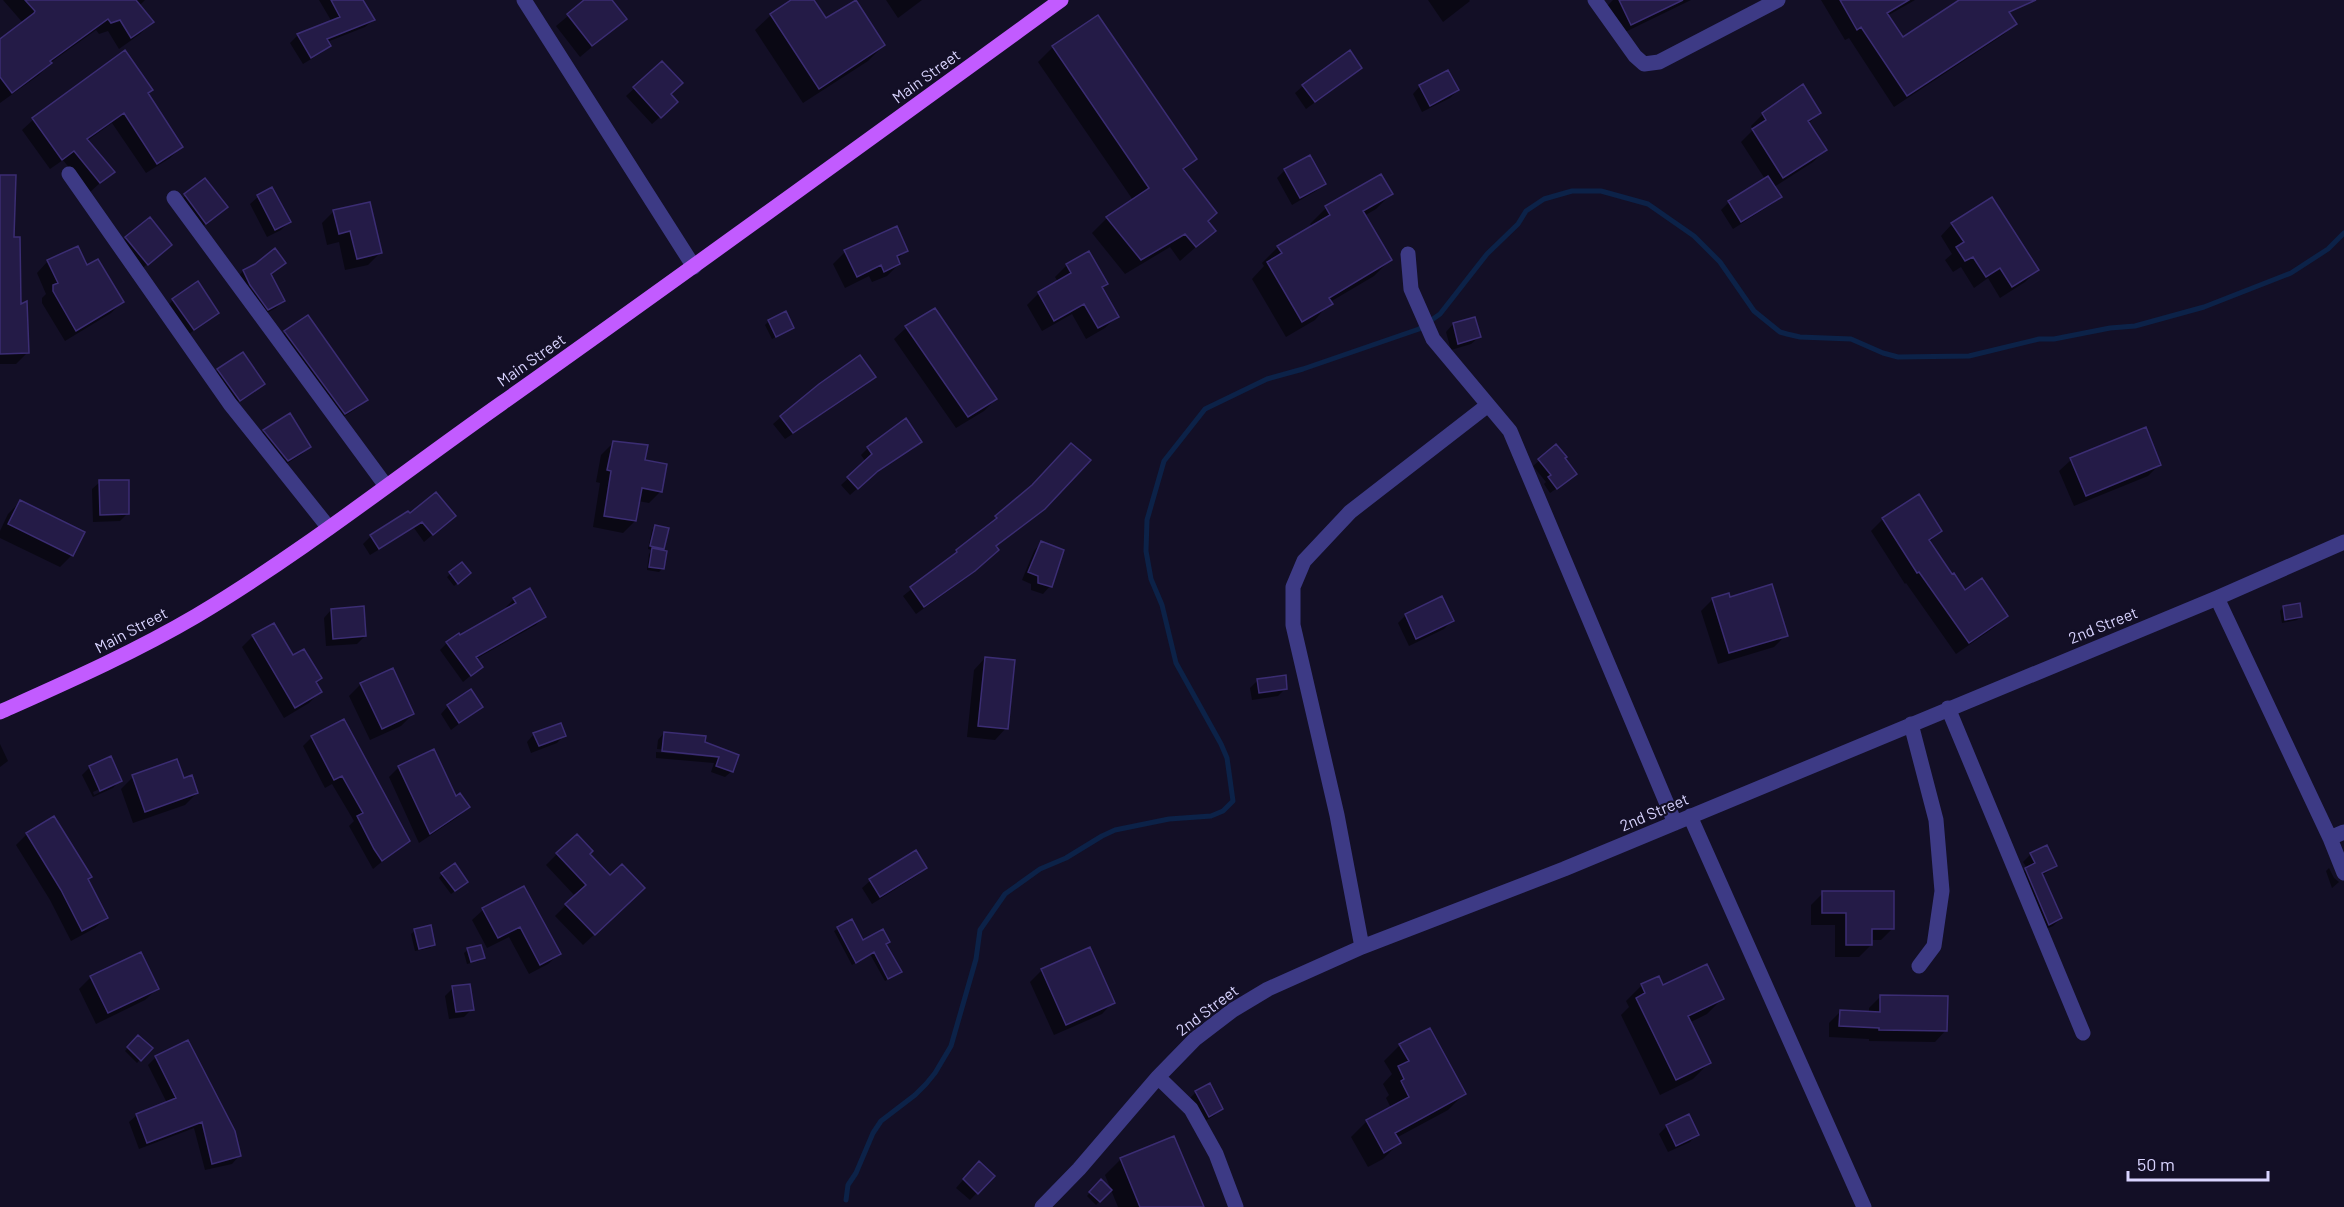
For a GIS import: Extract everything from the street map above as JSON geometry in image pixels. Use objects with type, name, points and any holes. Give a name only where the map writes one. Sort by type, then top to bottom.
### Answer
[{"type":"main road","name":"Main Street","points":[[0,712],[123,656],[196,616],[297,552],[1061,0]]},
{"type":"street","points":[[524,0],[694,267]]},
{"type":"street","points":[[1594,0],[1635,56],[1644,64],[1659,62],[1778,0]]},
{"type":"street","points":[[69,174],[230,404],[329,528]]},
{"type":"street","points":[[174,198],[386,486]]},
{"type":"street","points":[[1408,254],[1411,289],[1433,339],[1510,431],[1674,823]]},
{"type":"street","points":[[1362,947],[1337,815],[1293,625],[1293,587],[1304,561],[1350,512],[1488,405]]},
{"type":"street","name":"2nd Street","points":[[1042,1207],[1195,1039],[1233,1010],[1268,989],[1362,947],[1564,869],[2217,598],[2344,542]]},
{"type":"street","points":[[2217,598],[2337,835],[2344,873]]},
{"type":"street","points":[[1948,708],[2083,1033]]},
{"type":"street","points":[[1911,724],[1936,820],[1942,891],[1934,946],[1919,966]]},
{"type":"street","points":[[1690,816],[1864,1207]]},
{"type":"street","points":[[1158,1077],[1191,1109],[1216,1154],[1236,1207]]},
{"type":"building","points":[[25,0],[136,0],[154,22],[131,38],[120,20],[111,23],[108,19],[50,61],[52,63],[12,93],[0,77],[0,39],[34,13],[35,11]]},
{"type":"building","points":[[331,0],[363,0],[375,20],[327,39],[331,46],[311,58],[297,34],[340,17]]},
{"type":"building","points":[[584,0],[612,0],[627,19],[592,46],[567,14]]},
{"type":"building","points":[[791,0],[814,0],[826,18],[856,0],[885,45],[819,89],[770,14]]},
{"type":"building","points":[[1619,0],[1683,0],[1631,25]]},
{"type":"building","points":[[1840,0],[1909,0],[1887,13],[1903,37],[1959,0],[2036,0],[2009,12],[2017,24],[1907,96],[1861,27],[1857,30]]},
{"type":"building","points":[[1098,15],[1197,159],[1183,169],[1217,213],[1208,221],[1216,231],[1196,247],[1185,234],[1141,260],[1106,217],[1149,188],[1052,46]]},
{"type":"building","points":[[125,50],[153,90],[148,93],[183,147],[157,164],[124,113],[87,139],[115,172],[100,183],[74,151],[62,160],[32,118]]},
{"type":"building","points":[[1350,50],[1362,68],[1315,102],[1302,85]]},
{"type":"building","points":[[662,61],[683,83],[671,94],[678,102],[661,118],[633,87]]},
{"type":"building","points":[[1448,70],[1459,90],[1430,106],[1419,85]]},
{"type":"building","points":[[1803,84],[1821,113],[1808,121],[1827,150],[1783,178],[1752,129],[1766,120],[1762,113]]},
{"type":"building","points":[[1310,155],[1326,184],[1300,198],[1284,169]]},
{"type":"building","points":[[1381,174],[1393,194],[1363,211],[1392,260],[1329,298],[1333,304],[1302,322],[1267,262],[1282,253],[1277,246],[1330,215],[1325,206]]},
{"type":"building","points":[[0,175],[16,175],[14,237],[20,237],[21,304],[27,301],[29,353],[0,354]]},
{"type":"building","points":[[1768,176],[1782,197],[1741,222],[1728,201]]},
{"type":"building","points":[[205,178],[228,207],[206,224],[184,194]]},
{"type":"building","points":[[272,187],[291,222],[275,230],[257,195]]},
{"type":"building","points":[[1992,197],[2039,270],[2012,287],[2000,268],[1986,277],[1973,257],[1965,261],[1956,247],[1964,242],[1951,223]]},
{"type":"building","points":[[370,202],[382,253],[357,259],[350,231],[339,234],[333,210]]},
{"type":"building","points":[[150,217],[172,245],[148,265],[125,237]]},
{"type":"building","points":[[897,226],[908,251],[897,256],[900,264],[884,272],[881,265],[857,277],[844,250]]},
{"type":"building","points":[[78,246],[87,265],[98,259],[124,302],[76,331],[53,291],[53,285],[58,283],[47,260]]},
{"type":"building","points":[[275,248],[286,263],[271,274],[285,301],[268,310],[250,285],[243,270],[255,264]]},
{"type":"building","points":[[1089,251],[1108,284],[1102,287],[1119,317],[1098,328],[1084,304],[1054,321],[1038,292],[1071,273],[1066,264]]},
{"type":"building","points":[[198,281],[219,313],[194,330],[172,299]]},
{"type":"building","points":[[935,308],[997,399],[968,417],[905,326]]},
{"type":"building","points":[[786,311],[794,328],[776,337],[768,320]]},
{"type":"building","points":[[308,315],[368,400],[345,414],[284,331]]},
{"type":"building","points":[[1475,317],[1481,337],[1458,344],[1453,323]]},
{"type":"building","points":[[243,352],[265,384],[240,401],[217,369]]},
{"type":"building","points":[[860,355],[876,377],[793,433],[780,416]]},
{"type":"building","points":[[290,413],[311,447],[288,461],[263,430]]},
{"type":"building","points":[[906,418],[922,442],[878,471],[858,489],[847,477],[872,454],[867,447]]},
{"type":"building","points":[[2146,427],[2161,465],[2086,496],[2070,458]]},
{"type":"building","points":[[613,441],[648,445],[645,460],[667,464],[662,492],[642,488],[636,521],[604,516],[611,471],[607,470]]},
{"type":"building","points":[[1071,443],[1091,460],[1045,509],[996,546],[999,550],[975,571],[924,607],[910,587],[997,518],[995,516],[1032,485]]},
{"type":"building","points":[[1556,444],[1577,474],[1557,489],[1548,477],[1551,475],[1538,459]]},
{"type":"building","points":[[99,480],[129,480],[129,514],[100,515]]},
{"type":"building","points":[[436,492],[456,516],[433,535],[422,522],[379,549],[370,535],[408,511],[410,513]]},
{"type":"building","points":[[1919,494],[1942,531],[1929,540],[1952,574],[1954,573],[1965,590],[1982,578],[2008,616],[1969,643],[1919,572],[1917,573],[1882,518]]},
{"type":"building","points":[[20,500],[85,532],[73,556],[8,524]]},
{"type":"building","points":[[655,525],[669,528],[664,549],[650,546]]},
{"type":"building","points":[[1041,541],[1064,550],[1052,587],[1038,583],[1038,576],[1028,572]]},
{"type":"building","points":[[652,548],[667,551],[664,569],[649,567]]},
{"type":"building","points":[[462,562],[471,573],[458,584],[449,572]]},
{"type":"building","points":[[1772,584],[1788,636],[1729,653],[1712,598],[1729,593],[1730,597]]},
{"type":"building","points":[[530,588],[546,617],[476,657],[483,667],[471,676],[446,642],[516,603],[513,598]]},
{"type":"building","points":[[1442,596],[1454,621],[1416,639],[1405,614]]},
{"type":"building","points":[[2300,603],[2302,617],[2285,620],[2283,606]]},
{"type":"building","points":[[364,606],[366,636],[333,639],[331,609]]},
{"type":"building","points":[[274,623],[293,655],[304,649],[322,678],[316,682],[322,692],[295,708],[252,635]]},
{"type":"building","points":[[985,657],[1015,660],[1008,729],[978,726]]},
{"type":"building","points":[[393,668],[414,714],[382,729],[360,683]]},
{"type":"building","points":[[1286,675],[1287,689],[1259,693],[1257,679]]},
{"type":"building","points":[[471,689],[483,707],[459,723],[447,705]]},
{"type":"building","points":[[344,719],[410,841],[382,861],[357,816],[363,813],[342,776],[334,780],[311,736]]},
{"type":"building","points":[[561,723],[566,736],[539,746],[533,733]]},
{"type":"building","points":[[664,732],[706,736],[705,742],[739,755],[733,772],[716,766],[719,757],[662,751]]},
{"type":"building","points":[[434,749],[456,796],[460,793],[470,807],[430,834],[398,766]]},
{"type":"building","points":[[111,756],[122,781],[100,791],[89,766]]},
{"type":"building","points":[[177,759],[184,778],[192,775],[198,793],[145,812],[132,775]]},
{"type":"building","points":[[54,816],[92,877],[88,879],[108,918],[82,931],[61,890],[26,833]]},
{"type":"building","points":[[577,834],[593,851],[590,854],[610,875],[622,864],[645,888],[595,935],[565,904],[586,885],[556,853]]},
{"type":"building","points":[[2047,845],[2057,866],[2042,873],[2062,918],[2049,925],[2025,868],[2035,863],[2030,853]]},
{"type":"building","points":[[916,850],[927,868],[880,897],[869,879]]},
{"type":"building","points":[[455,863],[468,882],[455,891],[441,873]]},
{"type":"building","points":[[524,886],[561,954],[540,965],[520,927],[498,938],[482,908]]},
{"type":"building","points":[[1822,891],[1894,891],[1894,929],[1872,929],[1872,945],[1846,945],[1846,913],[1822,913]]},
{"type":"building","points":[[852,919],[863,940],[883,929],[890,942],[886,944],[902,972],[888,979],[874,952],[856,963],[837,927]]},
{"type":"building","points":[[431,925],[435,945],[419,949],[414,929]]},
{"type":"building","points":[[481,945],[485,958],[471,962],[467,948]]},
{"type":"building","points":[[1090,947],[1115,1003],[1066,1025],[1041,969]]},
{"type":"building","points":[[141,952],[159,989],[108,1013],[90,976]]},
{"type":"building","points":[[1707,964],[1724,999],[1688,1016],[1711,1063],[1676,1080],[1636,998],[1645,993],[1641,984],[1659,976],[1663,985]]},
{"type":"building","points":[[470,984],[474,1010],[456,1012],[452,986]]},
{"type":"building","points":[[1880,995],[1948,996],[1947,1031],[1879,1030],[1879,1028],[1839,1026],[1840,1010],[1880,1012]]},
{"type":"building","points":[[1430,1028],[1466,1094],[1395,1133],[1401,1143],[1384,1153],[1366,1120],[1409,1097],[1401,1081],[1404,1079],[1398,1066],[1409,1061],[1399,1044]]},
{"type":"building","points":[[138,1035],[153,1048],[141,1061],[127,1047]]},
{"type":"building","points":[[188,1040],[235,1131],[241,1156],[212,1164],[202,1122],[147,1143],[136,1114],[176,1098],[155,1056]]},
{"type":"building","points":[[1210,1083],[1223,1109],[1209,1117],[1195,1091]]},
{"type":"building","points":[[1689,1114],[1699,1135],[1676,1146],[1666,1125]]},
{"type":"building","points":[[1174,1136],[1204,1207],[1140,1207],[1120,1158]]},
{"type":"building","points":[[979,1161],[995,1176],[978,1194],[963,1179]]},
{"type":"building","points":[[1101,1179],[1112,1190],[1100,1202],[1089,1192]]},
{"type":"waterway","points":[[846,1200],[848,1185],[881,1121],[926,1084],[951,1046],[976,959],[980,930],[1005,894],[1040,869],[1066,858],[1115,830],[1169,819],[1211,816],[1223,811],[1233,801],[1227,758],[1176,663],[1162,605],[1151,579],[1146,551],[1147,520],[1164,461],[1205,409],[1267,379],[1419,329],[1440,314],[1487,254],[1518,224],[1526,211],[1544,199],[1572,191],[1601,191],[1648,204],[1694,236],[1720,262],[1754,311],[1780,332],[1800,337],[1851,339],[1898,357],[1969,356],[2039,339],[2054,339],[2110,328],[2135,326],[2204,307],[2291,273],[2328,249],[2344,233]]}]
